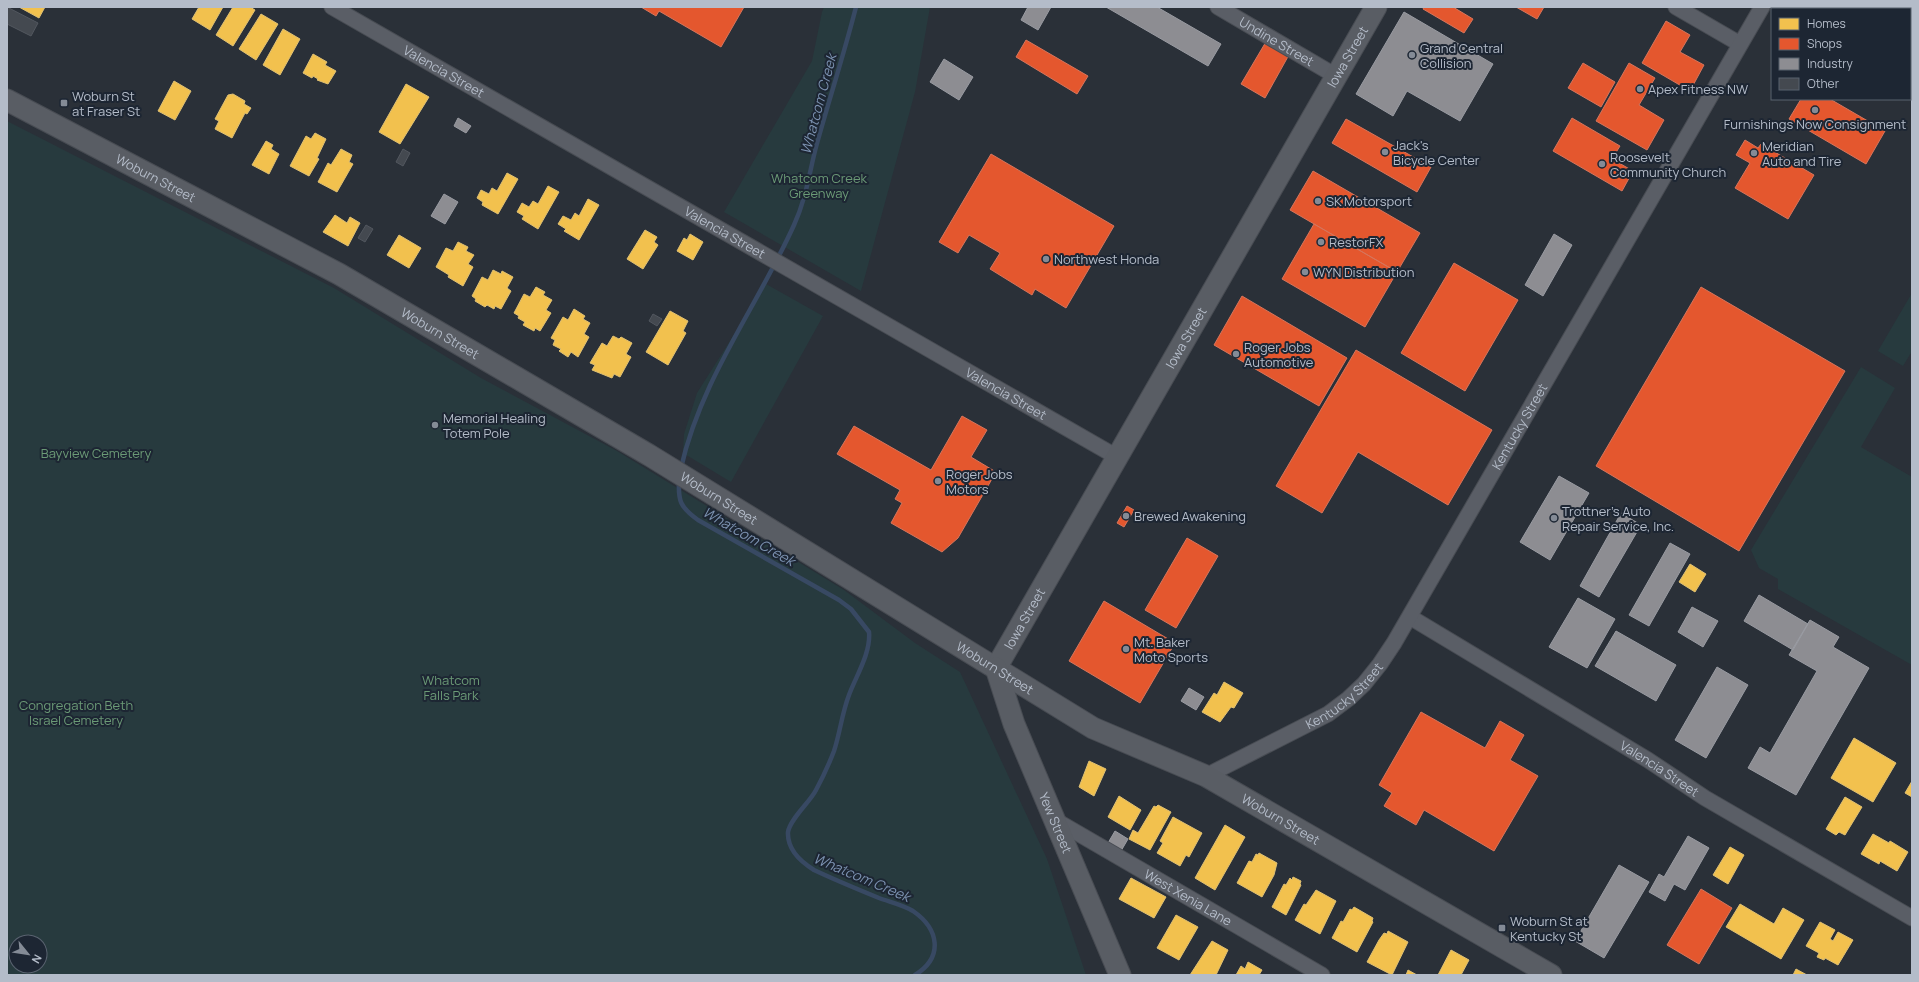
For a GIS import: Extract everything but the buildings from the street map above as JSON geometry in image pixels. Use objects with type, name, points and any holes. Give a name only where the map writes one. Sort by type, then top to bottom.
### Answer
[{"type":"street","name":"Valencia Street","points":[[332,7],[1117,457]]},
{"type":"street","name":"Undine Street","points":[[1218,7],[1336,76]]},
{"type":"street","name":"Iowa Street","points":[[996,668],[1376,7]]},
{"type":"street","points":[[1676,7],[1740,44]]},
{"type":"street","name":"Kentucky Street","points":[[1206,776],[1328,714],[1348,699],[1380,664],[1410,617],[1762,7]]},
{"type":"street","name":"Woburn Street","points":[[7,100],[339,274],[649,454],[1093,728],[1206,776],[1551,975]]},
{"type":"street","name":"Valencia Street","points":[[1410,617],[1648,760],[1705,798],[1912,918]]},
{"type":"street","name":"Yew Street","points":[[996,668],[1014,724],[1120,975]]},
{"type":"street","name":"West Xenia Lane","points":[[1054,820],[1322,975]]},
{"type":"green space","name":"Whatcom Creek Greenway","points":[[824,7],[930,7],[915,92],[861,291],[724,212],[812,61]]},
{"type":"green space","name":"Whatcom Falls Park","points":[[7,121],[334,288],[481,378],[617,451],[844,590],[915,643],[960,672],[1047,859],[1086,975],[7,975]]},
{"type":"green space","points":[[766,284],[823,316],[731,482],[683,453],[684,434],[697,393]]},
{"type":"green space","points":[[1912,293],[1912,351],[1903,366],[1878,351]]},
{"type":"green space","points":[[1861,367],[1895,388],[1861,447],[1912,477],[1912,665],[1778,589],[1778,579],[1759,568],[1751,550]]},
{"type":"waterway","name":"Whatcom Creek","points":[[681,468],[690,435],[702,404],[731,344],[764,285],[798,215],[856,7]]},
{"type":"waterway","name":"Whatcom Creek","points":[[679,480],[681,503],[687,511],[698,520],[839,600],[851,609],[869,632],[868,648],[847,702],[834,751],[816,790],[792,822],[788,832],[788,838],[792,849],[800,859],[814,870],[879,898],[905,907],[922,918],[933,934],[935,943],[934,952],[931,960],[915,975]]},
{"type":"place","name":"Grand Central Collision","points":[[1412,55]]},
{"type":"place","name":"Apex Fitness NW","points":[[1640,89]]},
{"type":"place","name":"Woburn St at Fraser St","points":[[64,103]]},
{"type":"place","name":"Furnishings Now Consignment","points":[[1815,110]]},
{"type":"place","name":"Jack's Bicycle Center","points":[[1385,152]]},
{"type":"place","name":"Meridian Auto and Tire","points":[[1754,153]]},
{"type":"place","name":"Roosevelt Community Church","points":[[1602,164]]},
{"type":"place","name":"SK Motorsport","points":[[1318,201]]},
{"type":"place","name":"RestorFX","points":[[1321,242]]},
{"type":"place","name":"Northwest Honda","points":[[1046,259]]},
{"type":"place","name":"WYN Distribution","points":[[1305,272]]},
{"type":"place","name":"Roger Jobs Automotive","points":[[1236,354]]},
{"type":"place","name":"Memorial Healing Totem Pole","points":[[435,425]]},
{"type":"place","name":"Roger Jobs Motors","points":[[938,481]]},
{"type":"place","name":"Brewed Awakening","points":[[1126,516]]},
{"type":"place","name":"Trottner's Auto Repair Service, Inc.","points":[[1554,518]]},
{"type":"place","name":"Mt. Baker Moto Sports","points":[[1126,649]]},
{"type":"place","name":"Woburn St at Kentucky St","points":[[1502,928]]},
{"type":"park label","name":"Bayview Cemetery","points":[[96,453]]},
{"type":"park label","name":"Congregation Beth Israel Cemetery","points":[[76,712]]}]
